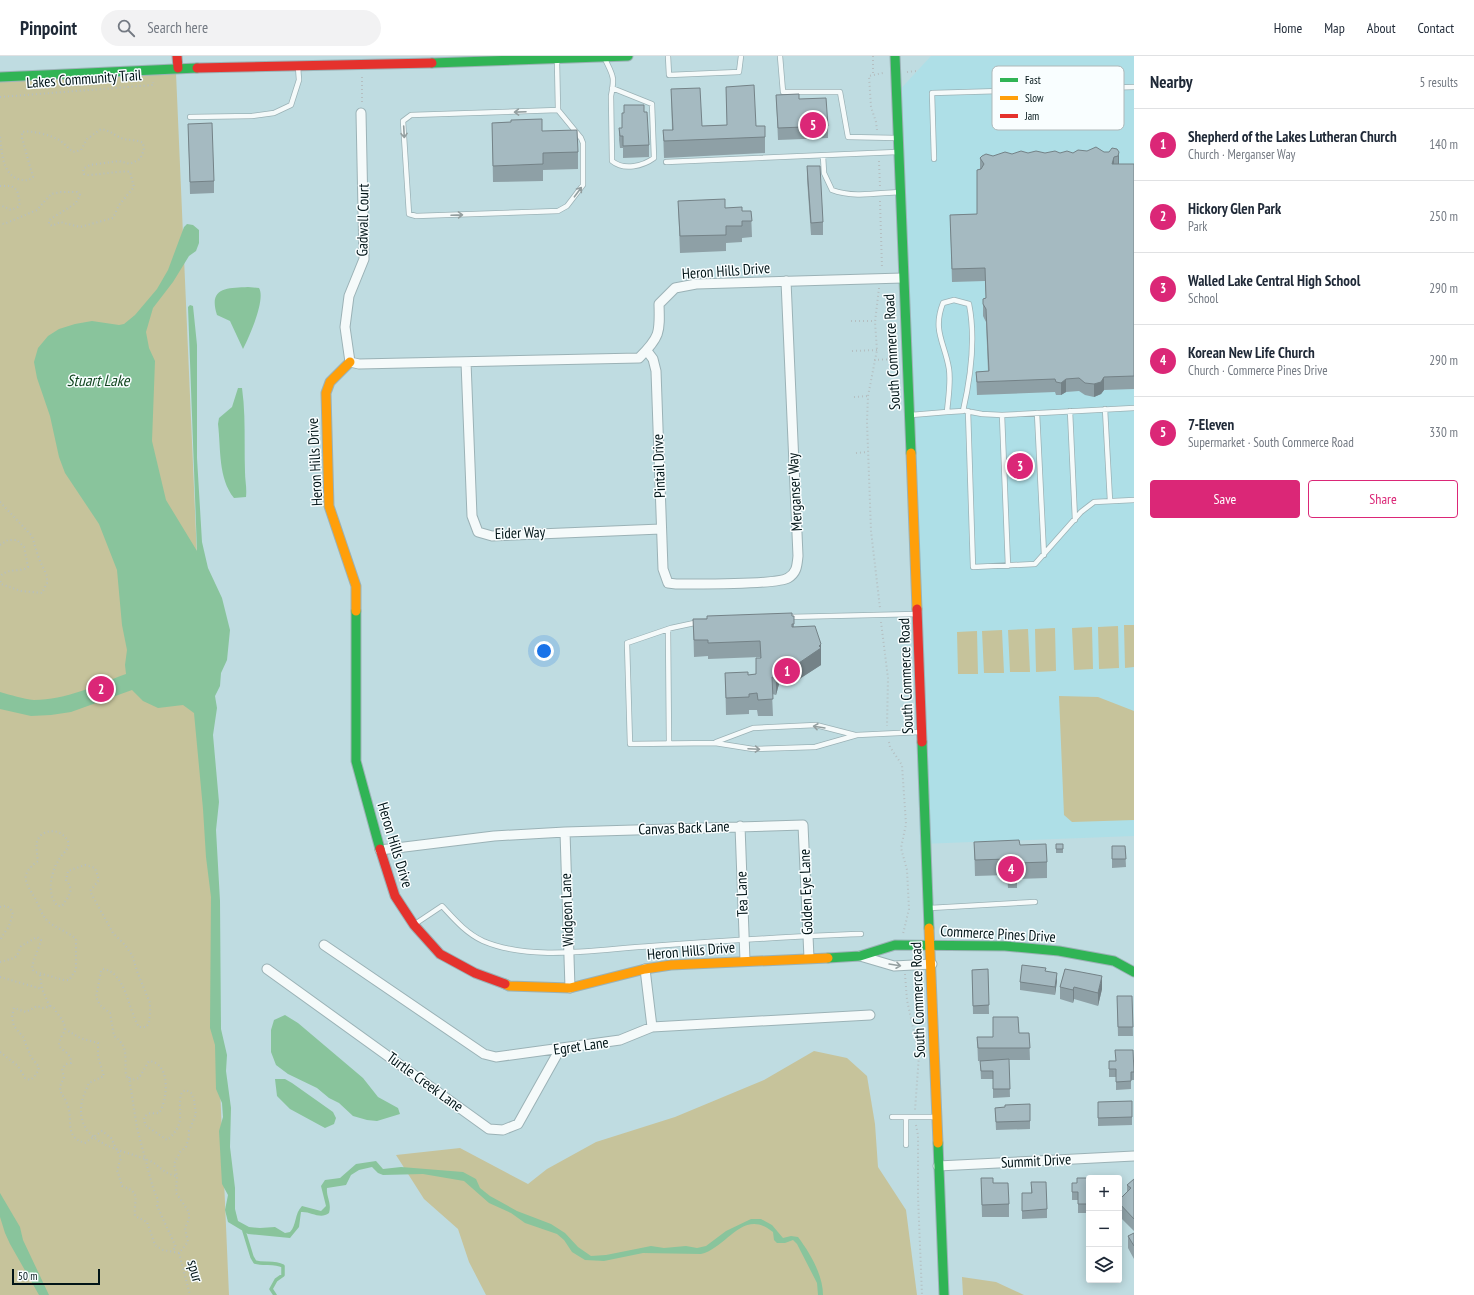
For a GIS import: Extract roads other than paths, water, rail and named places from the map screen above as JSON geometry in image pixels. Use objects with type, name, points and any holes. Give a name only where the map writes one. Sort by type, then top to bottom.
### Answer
[{"type":"street","points":[[177,56],[178,68]]},
{"type":"street","points":[[0,77],[178,68],[298,65],[362,66],[628,56]]},
{"type":"street","name":"South Commerce Road","points":[[895,56],[944,1295]]},
{"type":"street","name":"Gadwall Court","points":[[355,363],[345,327],[349,296],[364,259],[361,113]]},
{"type":"street","name":"Heron Hills Drive","points":[[903,278],[696,284],[675,288],[659,304],[660,329],[654,343],[639,358],[355,363],[330,382],[326,393],[327,486],[329,506],[334,525],[356,586],[356,761],[380,850],[395,896],[414,925],[440,954],[475,973],[509,986],[570,988],[645,969],[671,965],[860,956],[895,945],[930,945]]},
{"type":"street","name":"Merganser Way","points":[[668,582],[676,584],[768,582],[788,579],[796,571],[798,556],[786,281]]},
{"type":"street","name":"Pintail Drive","points":[[647,350],[653,359],[656,371],[663,569],[668,582]]},
{"type":"street","name":"Eider Way","points":[[466,362],[472,509],[478,532],[492,536],[661,529]]},
{"type":"street","name":"Canvas Back Lane","points":[[380,850],[494,836],[565,832],[804,825]]},
{"type":"street","name":"Golden Eye Lane","points":[[804,825],[809,958]]},
{"type":"street","name":"Tea Lane","points":[[740,826],[745,961]]},
{"type":"street","name":"Widgeon Lane","points":[[565,832],[570,988]]},
{"type":"street","name":"Egret Lane","points":[[324,945],[484,1054],[496,1058],[620,1040],[652,1027],[870,1016]]},
{"type":"street","name":"Commerce Pines Drive","points":[[930,945],[1005,946],[1059,951],[1114,961],[1134,972]]},
{"type":"street","name":"Heron Hills Drive","points":[[860,956],[894,966],[932,964]]},
{"type":"street","name":"Turtle Creek Lane","points":[[266,969],[490,1129],[503,1130],[518,1124],[560,1049]]},
{"type":"street","points":[[645,969],[652,1027]]},
{"type":"street","name":"Summit Drive","points":[[938,1166],[1134,1156]]},
{"type":"lane","points":[[668,56],[669,75],[739,72],[742,56]]},
{"type":"lane","points":[[780,56],[783,92],[840,92],[848,137],[898,138]]},
{"type":"lane","points":[[605,57],[614,80],[612,88],[611,96],[612,162],[618,166],[636,166],[649,162],[654,158],[652,104],[612,88]]},
{"type":"lane","points":[[557,59],[558,110],[581,138],[583,143],[583,184],[564,208],[558,210],[416,216],[409,214],[403,121],[405,118],[411,115],[558,110]]},
{"type":"lane","points":[[190,117],[252,116],[274,113],[291,105],[299,80],[298,65]]},
{"type":"lane","points":[[1124,86],[1134,86]]},
{"type":"lane","points":[[934,158],[932,93],[992,91]]},
{"type":"lane","points":[[666,162],[899,152]]},
{"type":"lane","points":[[824,156],[824,173],[832,190],[840,193],[901,192]]},
{"type":"lane","points":[[947,412],[949,369],[938,330],[938,316],[943,304],[954,300],[969,304],[972,318],[972,355],[965,411],[973,567],[1035,564],[1074,520],[1094,502],[1134,500]]},
{"type":"lane","points":[[909,415],[965,411],[1002,415],[1134,408]]},
{"type":"lane","points":[[1105,409],[1110,501]]},
{"type":"lane","points":[[1070,411],[1074,520]]},
{"type":"lane","points":[[1037,413],[1044,555]]},
{"type":"lane","points":[[1002,415],[1008,566]]},
{"type":"lane","points":[[781,617],[917,614]]},
{"type":"lane","points":[[707,622],[692,623],[668,629],[627,644],[630,744],[715,743],[753,749],[815,747],[857,735],[922,732]]},
{"type":"lane","points":[[668,629],[669,743]]},
{"type":"lane","points":[[715,743],[753,728],[816,726],[857,735]]},
{"type":"lane","points":[[929,908],[1034,902]]},
{"type":"lane","points":[[414,925],[442,906],[466,932],[484,941],[508,948],[535,952],[861,934]]},
{"type":"lane","points":[[906,1117],[906,1145]]},
{"type":"lane","points":[[892,1118],[937,1117]]},
{"type":"water","name":"Stuart Lake","points":[[187,224],[193,225],[199,230],[199,243],[196,251],[189,256],[173,282],[153,308],[146,332],[149,348],[155,361],[152,441],[166,500],[197,551],[188,307],[190,305],[193,306],[197,345],[197,458],[202,542],[208,568],[222,598],[230,630],[227,660],[221,673],[220,686],[215,696],[217,708],[213,735],[219,802],[216,830],[220,901],[221,1029],[227,1055],[226,1071],[231,1108],[230,1147],[235,1188],[235,1209],[238,1221],[249,1227],[275,1227],[285,1233],[290,1232],[294,1226],[299,1209],[302,1206],[321,1211],[326,1206],[321,1186],[325,1180],[340,1178],[356,1164],[376,1161],[383,1169],[401,1167],[463,1172],[476,1179],[480,1188],[490,1196],[517,1211],[551,1224],[565,1233],[578,1247],[591,1256],[606,1255],[651,1246],[664,1248],[686,1246],[697,1248],[706,1246],[726,1231],[751,1219],[761,1219],[772,1225],[783,1238],[791,1236],[798,1237],[815,1264],[821,1280],[823,1295],[818,1295],[817,1283],[797,1244],[793,1240],[785,1243],[777,1243],[774,1240],[773,1232],[762,1226],[753,1224],[744,1226],[719,1245],[701,1254],[643,1253],[604,1261],[585,1260],[572,1252],[564,1240],[557,1234],[525,1223],[511,1213],[489,1203],[464,1181],[423,1174],[383,1175],[378,1173],[372,1167],[359,1170],[351,1175],[346,1185],[327,1188],[330,1206],[329,1213],[322,1216],[301,1212],[299,1227],[290,1238],[248,1234],[228,1222],[225,1210],[228,1195],[222,1184],[219,1131],[223,1117],[222,1103],[216,1089],[215,1045],[210,1028],[211,897],[206,857],[194,713],[183,705],[158,708],[143,701],[132,690],[71,712],[51,715],[31,716],[0,709],[0,692],[34,700],[46,699],[69,695],[126,674],[125,665],[127,650],[122,625],[117,570],[99,524],[65,473],[59,457],[50,416],[37,378],[34,362],[38,348],[48,336],[59,329],[92,321],[119,325],[124,324],[135,315],[157,289],[168,270],[184,227]]},
{"type":"water","points":[[233,288],[259,288],[261,293],[259,309],[243,349],[230,321],[217,315],[215,299],[217,294],[221,291]]},
{"type":"water","points":[[238,388],[242,388],[243,398],[246,497],[234,498],[225,482],[221,463],[218,424],[219,418],[232,407]]},
{"type":"water","points":[[285,1015],[298,1023],[363,1078],[378,1097],[398,1108],[400,1114],[377,1121],[353,1116],[339,1103],[329,1098],[317,1088],[288,1074],[276,1065],[271,1052],[271,1030],[274,1020]]},
{"type":"water","points":[[275,1079],[285,1079],[333,1112],[336,1118],[334,1124],[325,1128],[290,1109],[277,1096]]},
{"type":"water","points":[[0,1193],[20,1227],[23,1240],[49,1295],[39,1295],[10,1244],[0,1217]]},
{"type":"waterway","points":[[244,1231],[255,1262],[283,1266],[283,1275],[276,1280],[271,1289],[275,1295]]},
{"type":"place","name":"7-Eleven","points":[[813,125]]},
{"type":"place","name":"Walled Lake Central High School","points":[[1020,466]]},
{"type":"place","name":"Shepherd of the Lakes Lutheran Church","points":[[787,671]]},
{"type":"place","name":"Hickory Glen Park","points":[[101,689]]},
{"type":"place","name":"Korean New Life Church","points":[[1011,869]]}]
